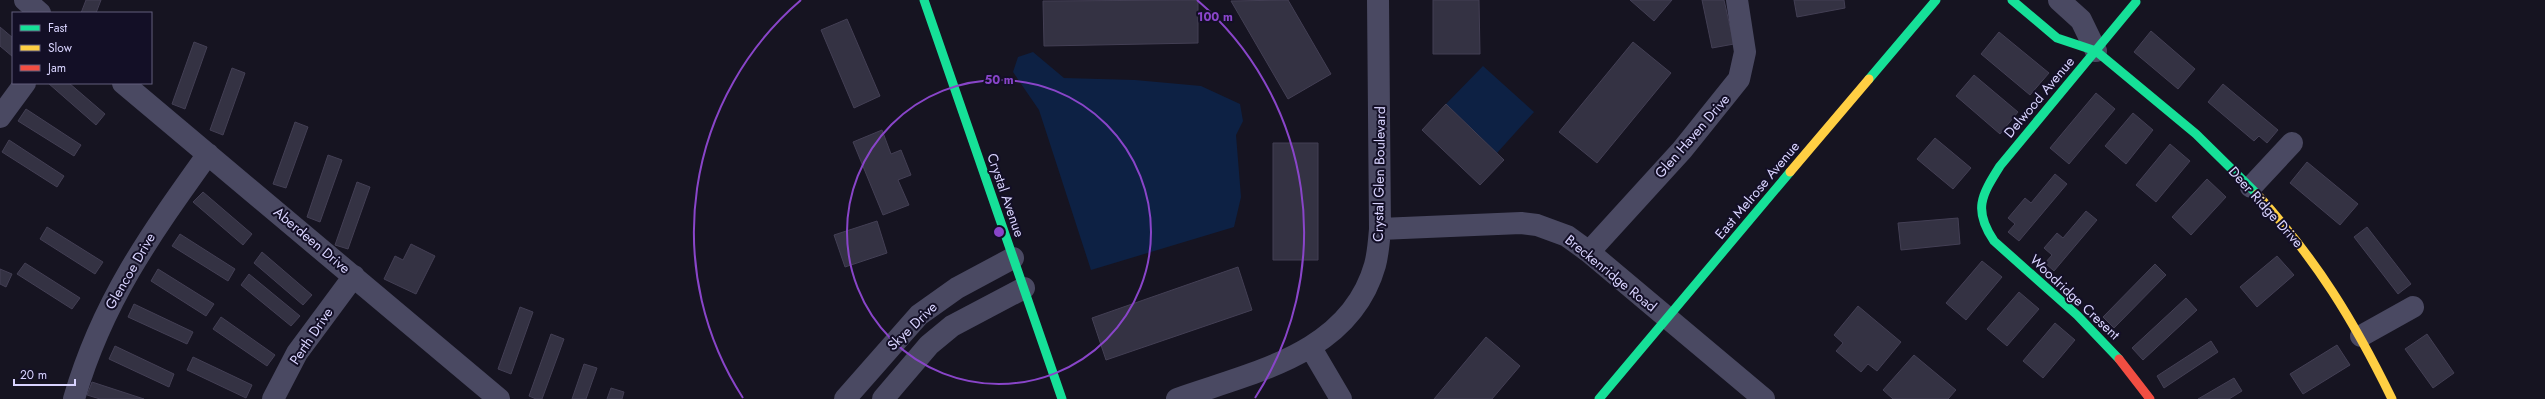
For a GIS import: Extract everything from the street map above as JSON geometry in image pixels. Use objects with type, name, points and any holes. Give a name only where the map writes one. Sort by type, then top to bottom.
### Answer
[{"type":"street","points":[[24,0],[39,12]]},
{"type":"street","name":"Crystal Avenue","points":[[924,0],[1062,399]]},
{"type":"street","name":"Crystal Glen Boulevard","points":[[1177,399],[1284,361],[1311,348],[1336,330],[1363,294],[1375,266],[1380,229],[1378,0]]},
{"type":"street","name":"Glen Haven Drive","points":[[1589,252],[1682,150],[1731,91],[1739,79],[1746,52],[1737,0]]},
{"type":"street","name":"East Melrose Avenue","points":[[1599,399],[1936,0]]},
{"type":"street","name":"Deer Ridge Drive","points":[[2012,0],[2057,38],[2096,50],[2196,134],[2251,187],[2292,233],[2328,282],[2361,336],[2392,399]]},
{"type":"street","name":"Deer Ridge Drive","points":[[2059,0],[2081,20],[2096,50]]},
{"type":"street","name":"Delwood Avenue","points":[[1979,217],[1983,193],[2000,166],[2136,2]]},
{"type":"street","points":[[0,118],[24,84]]},
{"type":"street","name":"Aberdeen Drive","points":[[124,84],[499,399]]},
{"type":"street","points":[[2251,187],[2292,143]]},
{"type":"street","name":"Glencoe Drive","points":[[74,399],[90,348],[130,267],[208,154]]},
{"type":"street","name":"Woodridge Cresent","points":[[1979,217],[1994,241],[2093,329],[2133,374],[2150,399]]},
{"type":"street","name":"Breckenridge Road","points":[[1380,229],[1521,223],[1537,225],[1567,236],[1589,252],[1764,399]]},
{"type":"street","name":"Skye Drive","points":[[845,399],[919,315],[957,288],[1013,258]]},
{"type":"street","name":"Perth Drive","points":[[273,399],[301,347],[354,276]]},
{"type":"street","name":"Skye Drive","points":[[884,399],[929,345],[952,326],[1024,288]]},
{"type":"street","points":[[2361,336],[2412,307]]},
{"type":"street","points":[[1311,348],[1341,399]]},
{"type":"water","points":[[1033,52],[1064,78],[1135,80],[1201,86],[1240,104],[1243,121],[1236,135],[1241,197],[1234,227],[1091,270],[1039,110],[1013,72],[1018,57]]},
{"type":"water","points":[[1483,66],[1534,112],[1497,153],[1446,104]]},
{"type":"building","points":[[86,0],[101,0],[96,12],[81,12]]},
{"type":"building","points":[[1198,0],[1198,43],[1044,46],[1043,1]]},
{"type":"building","points":[[1288,0],[1331,74],[1288,99],[1231,1]]},
{"type":"building","points":[[1433,0],[1479,0],[1480,54],[1433,54]]},
{"type":"building","points":[[1630,0],[1672,0],[1654,21]]},
{"type":"building","points":[[1702,0],[1724,0],[1734,44],[1712,48]]},
{"type":"building","points":[[1794,0],[1844,0],[1845,8],[1797,17]]},
{"type":"building","points":[[847,19],[880,96],[854,108],[821,30]]},
{"type":"building","points":[[0,27],[12,37],[12,56],[0,46]]},
{"type":"building","points":[[2151,31],[2195,69],[2178,89],[2134,52]]},
{"type":"building","points":[[1999,32],[2049,73],[2030,95],[1981,54]]},
{"type":"building","points":[[194,42],[207,47],[185,109],[172,104]]},
{"type":"building","points":[[1633,42],[1671,73],[1597,163],[1559,132]]},
{"type":"building","points":[[232,68],[245,73],[223,135],[210,130]]},
{"type":"building","points":[[1974,75],[2018,112],[2000,134],[1956,96]]},
{"type":"building","points":[[49,84],[70,84],[105,114],[96,125]]},
{"type":"building","points":[[2223,84],[2278,130],[2267,143],[2259,136],[2254,141],[2208,102]]},
{"type":"building","points":[[2096,93],[2115,109],[2069,164],[2050,148]]},
{"type":"building","points":[[1446,104],[1504,160],[1480,185],[1422,130]]},
{"type":"building","points":[[26,109],[81,145],[74,156],[18,121]]},
{"type":"building","points":[[2133,113],[2153,130],[2126,164],[2105,146]]},
{"type":"building","points":[[295,122],[308,127],[286,188],[273,184]]},
{"type":"building","points":[[882,130],[891,154],[901,150],[911,175],[898,180],[909,205],[883,215],[853,142]]},
{"type":"building","points":[[1935,138],[1971,168],[1953,189],[1917,159]]},
{"type":"building","points":[[9,140],[64,176],[57,187],[2,152]]},
{"type":"building","points":[[1273,143],[1318,143],[1318,260],[1273,260]]},
{"type":"building","points":[[2170,144],[2190,161],[2156,202],[2136,185]]},
{"type":"building","points":[[328,155],[342,160],[320,222],[307,217]]},
{"type":"building","points":[[2307,162],[2358,204],[2340,225],[2290,183]]},
{"type":"building","points":[[2055,174],[2067,184],[2019,241],[2008,232],[2015,224],[2008,218],[2025,198],[2031,203]]},
{"type":"building","points":[[2207,179],[2226,197],[2191,235],[2172,217]]},
{"type":"building","points":[[357,182],[370,187],[348,249],[335,245]]},
{"type":"building","points":[[203,192],[252,234],[243,245],[193,202]]},
{"type":"building","points":[[2086,211],[2097,220],[2054,271],[2045,263],[2052,255],[2044,248],[2057,233],[2063,238]]},
{"type":"building","points":[[1958,218],[1960,244],[1901,250],[1898,223]]},
{"type":"building","points":[[877,221],[887,253],[845,267],[834,235]]},
{"type":"building","points":[[47,227],[103,262],[95,274],[40,239]]},
{"type":"building","points":[[2367,227],[2411,284],[2398,294],[2354,237]]},
{"type":"building","points":[[180,234],[235,269],[228,281],[172,246]]},
{"type":"building","points":[[411,244],[435,256],[416,294],[384,279],[395,256],[403,260]]},
{"type":"building","points":[[262,252],[312,295],[303,305],[254,263]]},
{"type":"building","points":[[2277,256],[2294,275],[2257,307],[2240,287]]},
{"type":"building","points":[[1982,261],[2002,277],[1966,320],[1946,303]]},
{"type":"building","points":[[25,263],[80,298],[72,309],[17,274]]},
{"type":"building","points":[[2155,264],[2166,275],[2114,328],[2103,317]]},
{"type":"building","points":[[1238,267],[1252,310],[1106,360],[1092,318]]},
{"type":"building","points":[[0,269],[12,274],[6,287],[0,284]]},
{"type":"building","points":[[158,269],[214,304],[206,316],[151,281]]},
{"type":"building","points":[[249,274],[300,316],[291,326],[241,285]]},
{"type":"building","points":[[2019,292],[2039,309],[2007,346],[1987,329]]},
{"type":"building","points":[[2186,298],[2197,310],[2143,360],[2132,348]]},
{"type":"building","points":[[134,304],[193,332],[187,344],[128,317]]},
{"type":"building","points":[[1858,306],[1901,342],[1877,371],[1868,364],[1861,372],[1836,351],[1843,343],[1834,335]]},
{"type":"building","points":[[520,307],[533,312],[511,374],[498,369]]},
{"type":"building","points":[[221,317],[275,355],[267,366],[213,329]]},
{"type":"building","points":[[2055,323],[2075,340],[2043,378],[2023,361]]},
{"type":"building","points":[[551,334],[564,339],[542,399],[536,399],[529,396]]},
{"type":"building","points":[[2427,334],[2454,373],[2433,388],[2405,349]]},
{"type":"building","points":[[1486,337],[1520,366],[1492,399],[1434,399]]},
{"type":"building","points":[[2211,341],[2218,352],[2164,388],[2157,376]]},
{"type":"building","points":[[2337,345],[2350,365],[2303,394],[2290,374]]},
{"type":"building","points":[[115,346],[174,374],[169,387],[109,359]]},
{"type":"building","points":[[1914,355],[1956,390],[1948,399],[1893,399],[1883,390]]},
{"type":"building","points":[[193,357],[252,385],[246,398],[187,370]]},
{"type":"building","points":[[584,364],[597,368],[586,399],[572,399]]},
{"type":"building","points":[[2234,378],[2242,391],[2229,399],[2198,399]]},
{"type":"building","points":[[92,382],[144,399],[100,399],[87,395]]},
{"type":"building","points":[[611,388],[624,392],[622,399],[607,399]]},
{"type":"traffic: fast","points":[[924,0],[1062,399]]},
{"type":"traffic: fast","points":[[1869,79],[1936,0]]},
{"type":"traffic: fast","points":[[2012,0],[2057,38],[2096,51],[2196,134],[2257,194]]},
{"type":"traffic: fast","points":[[2119,359],[2077,315],[1994,241],[1983,220],[1982,203],[1988,186],[2000,166],[2136,2]]},
{"type":"traffic: fast","points":[[1599,399],[1790,172]]},
{"type":"traffic: slow","points":[[1790,172],[1869,79]]},
{"type":"traffic: slow","points":[[2257,194],[2316,267],[2363,343],[2392,399]]},
{"type":"traffic: jam","points":[[2119,359],[2150,399]]}]
